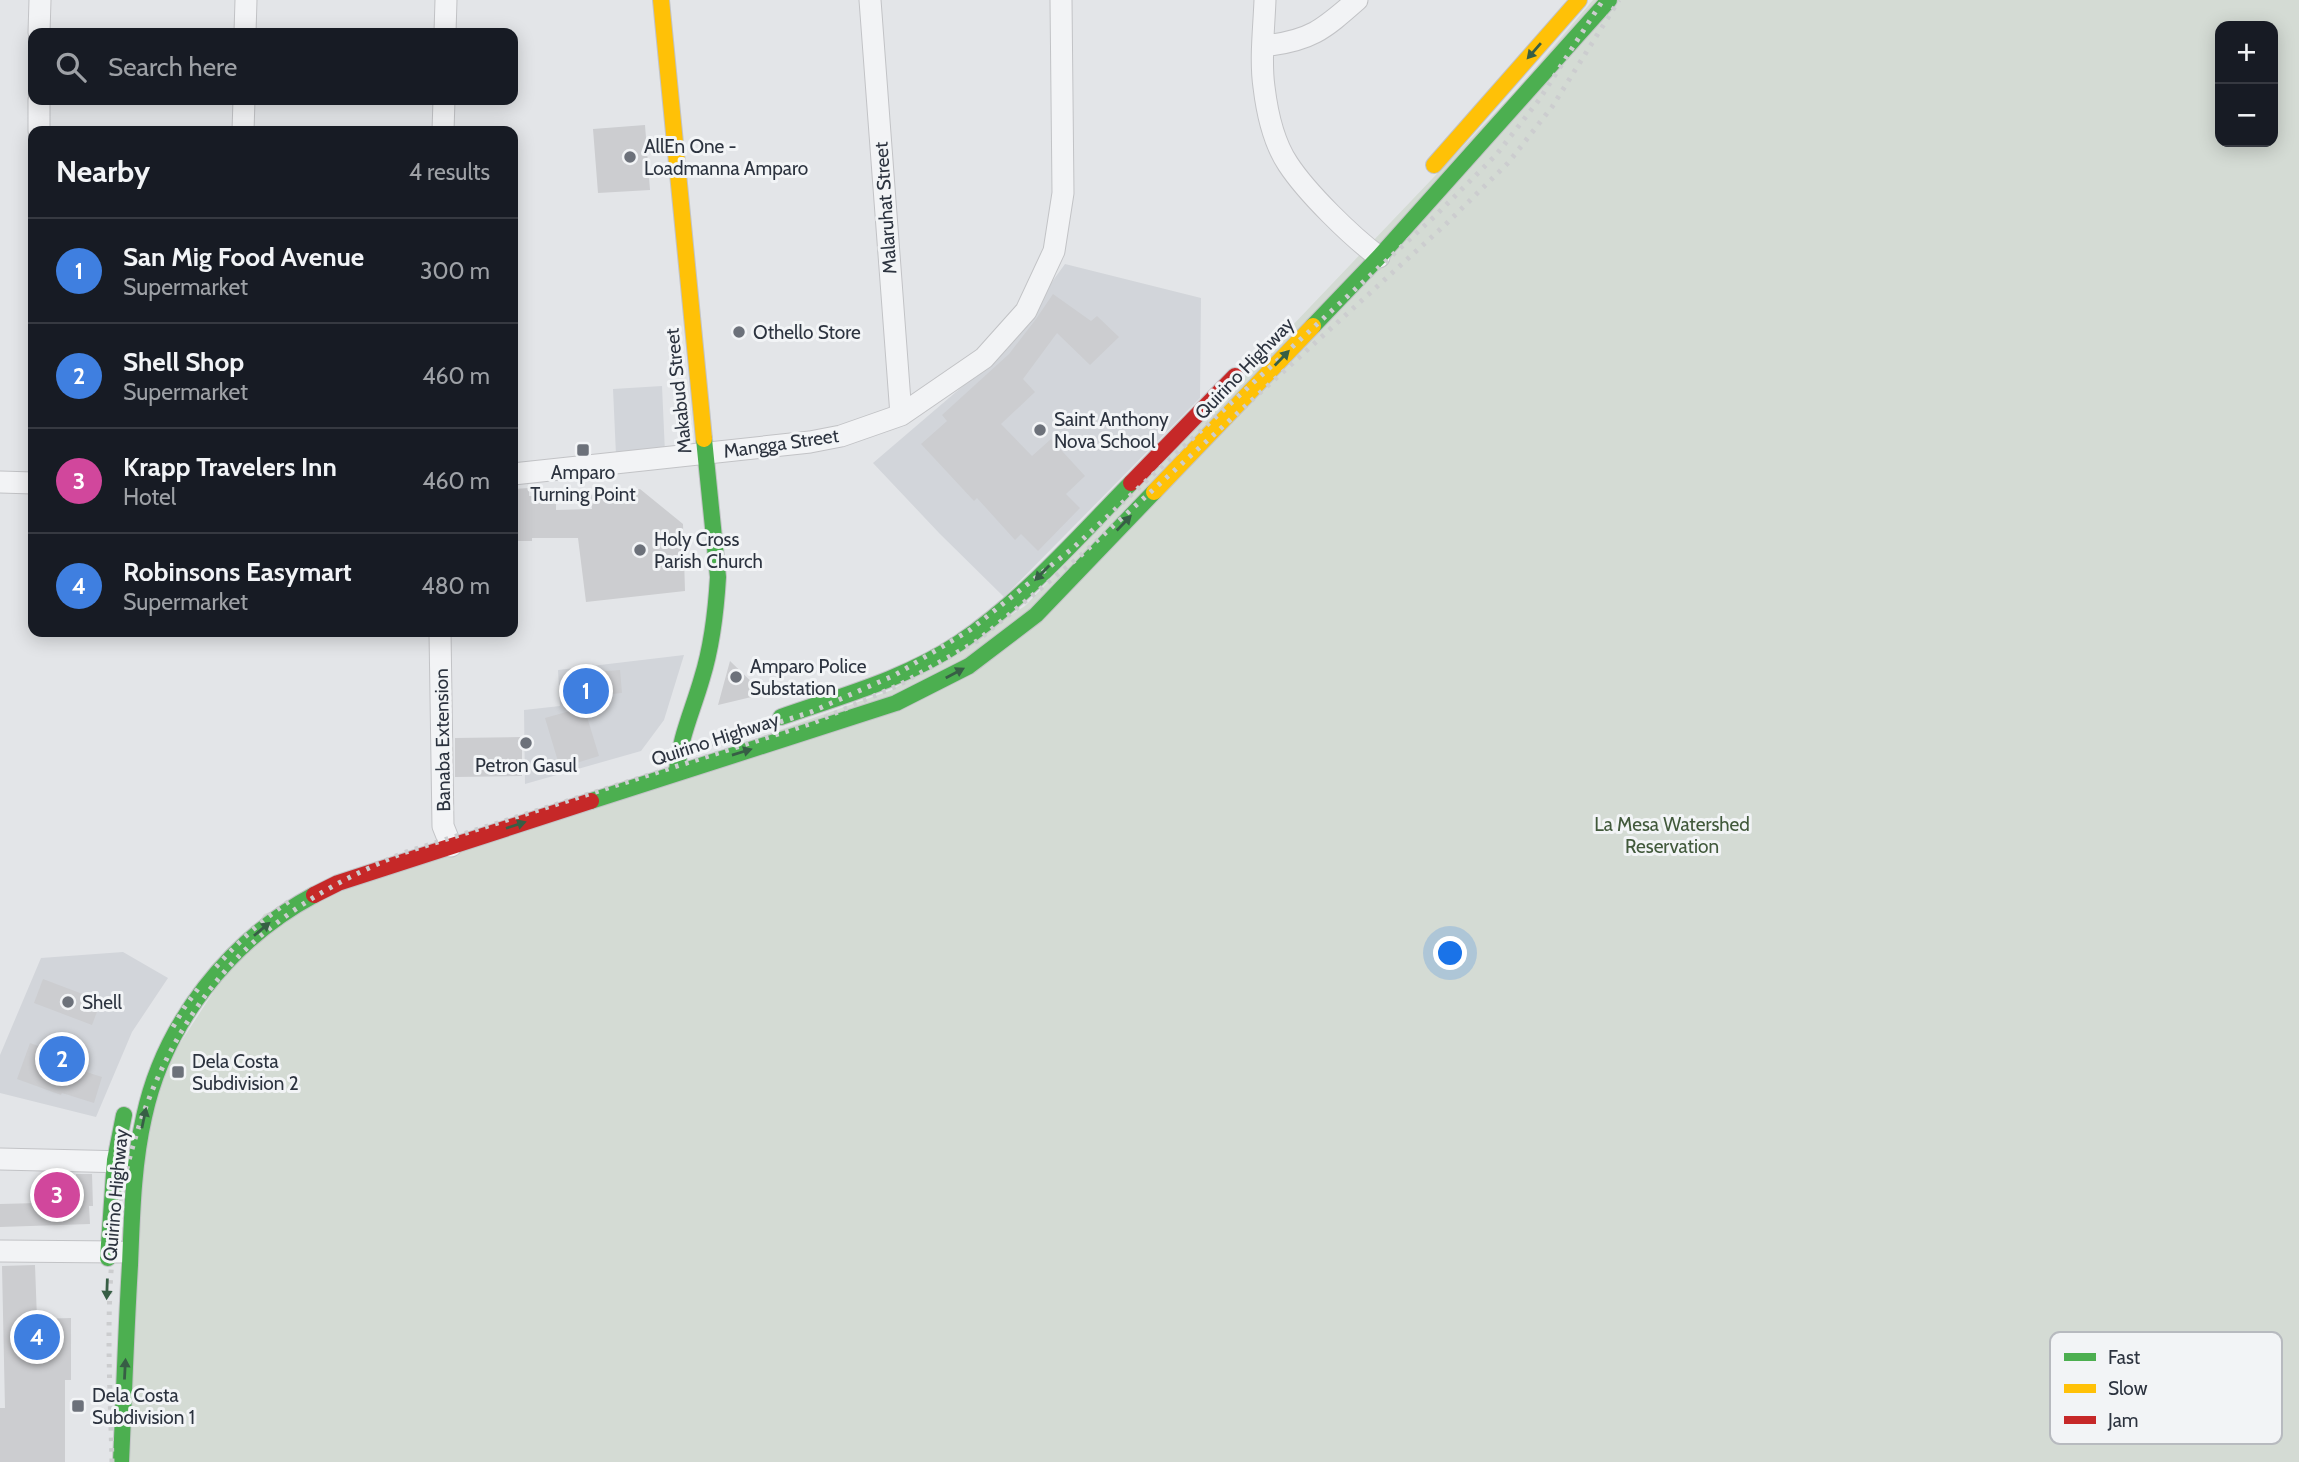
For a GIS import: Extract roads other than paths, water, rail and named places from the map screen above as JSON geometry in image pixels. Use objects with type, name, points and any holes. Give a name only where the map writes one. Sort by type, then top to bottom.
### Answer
[{"type":"main road","name":"Makabud Street","points":[[660,0],[718,577],[716,610],[703,675],[671,754],[677,772]]},
{"type":"main road","points":[[1425,175],[1579,0]]},
{"type":"main road","name":"Quirino Highway","points":[[121,1462],[130,1252],[136,1164],[144,1114],[168,1047],[186,1016],[227,962],[270,922],[306,898],[338,883],[896,703],[968,666],[1036,615],[1367,248],[1534,87],[1609,0]]},
{"type":"main road","name":"Quirino Highway","points":[[769,721],[887,681],[957,644],[1017,599],[1248,363]]},
{"type":"main road","name":"Quirino Highway","points":[[671,754],[704,743]]},
{"type":"main road","name":"Quirino Highway","points":[[107,1278],[114,1160],[128,1097]]},
{"type":"street","points":[[39,28],[40,0]]},
{"type":"street","points":[[246,0],[246,28]]},
{"type":"street","points":[[445,28],[446,0]]},
{"type":"street","name":"Malaruhat Street","points":[[870,0],[901,415]]},
{"type":"street","name":"Mangga Street","points":[[518,473],[706,454],[841,436],[901,415],[984,358],[1026,312],[1054,251],[1063,193],[1061,0]]},
{"type":"street","points":[[1265,0],[1264,86],[1271,125],[1288,164],[1319,201],[1367,248]]},
{"type":"street","points":[[1264,46],[1292,43],[1314,34],[1332,23],[1357,0]]},
{"type":"street","points":[[39,105],[39,126]]},
{"type":"street","points":[[243,126],[244,105]]},
{"type":"street","points":[[443,126],[444,105]]},
{"type":"street","points":[[0,482],[28,482]]},
{"type":"street","name":"Banaba Extension","points":[[440,637],[444,826],[451,846]]},
{"type":"street","points":[[0,1159],[114,1160],[136,1164]]},
{"type":"street","points":[[0,1251],[130,1252]]},
{"type":"railway","points":[[690,751],[811,712],[895,675],[970,630],[1073,548],[1435,216],[1496,155],[1539,100],[1603,0]]},
{"type":"railway","points":[[112,1462],[109,1337],[111,1274],[126,1171],[153,1089],[172,1050],[194,1012],[219,978],[249,947],[310,899],[403,853],[813,723],[899,685],[977,641],[1079,557],[1446,224],[1508,163],[1552,107],[1619,0]]},
{"type":"railway","points":[[216,967],[252,930],[294,898]]},
{"type":"railway","points":[[173,1027],[200,986]]},
{"type":"place","name":"AllEn One - Loadmanna Amparo","points":[[630,157]]},
{"type":"place","name":"Othello Store","points":[[739,332]]},
{"type":"place","name":"Saint Anthony Nova School","points":[[1040,430]]},
{"type":"place","name":"Amparo Turning Point","points":[[583,450]]},
{"type":"place","name":"Holy Cross Parish Church","points":[[640,550]]},
{"type":"place","name":"Amparo Police Substation","points":[[736,677]]},
{"type":"place","name":"San Mig Food Avenue","points":[[586,691]]},
{"type":"place","name":"Petron Gasul","points":[[526,743]]},
{"type":"place","name":"Shell","points":[[68,1002]]},
{"type":"place","name":"Shell Shop","points":[[62,1059]]},
{"type":"place","name":"Dela Costa Subdivision 2","points":[[178,1072]]},
{"type":"place","name":"Krapp Travelers Inn","points":[[57,1195]]},
{"type":"place","name":"Robinsons Easymart","points":[[37,1337]]},
{"type":"place","name":"Dela Costa Subdivision 1","points":[[78,1406]]},
{"type":"park label","name":"La Mesa Watershed Reservation","points":[[1672,835]]}]
